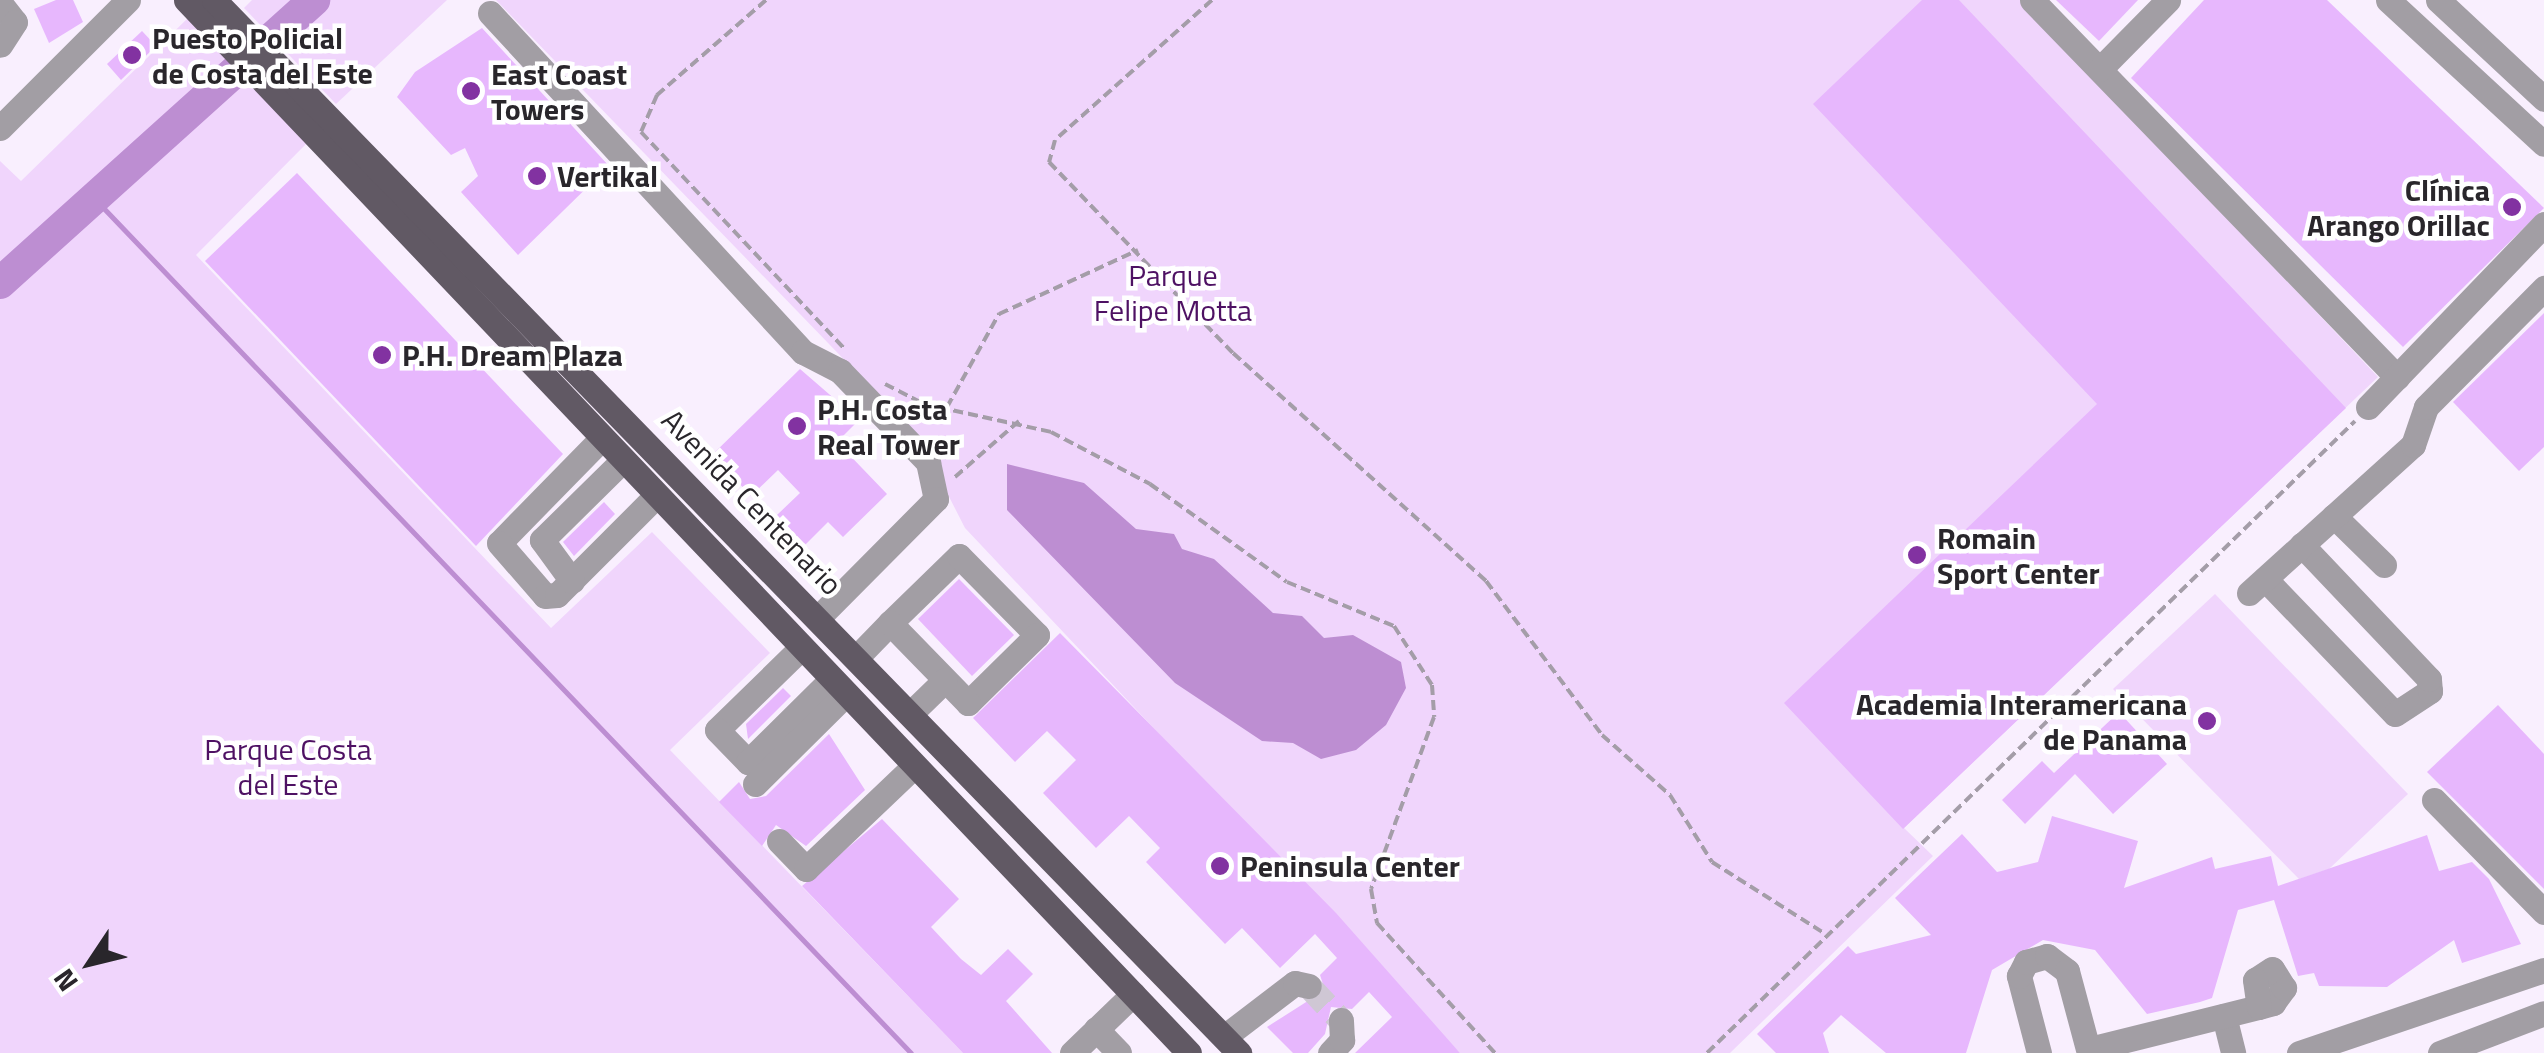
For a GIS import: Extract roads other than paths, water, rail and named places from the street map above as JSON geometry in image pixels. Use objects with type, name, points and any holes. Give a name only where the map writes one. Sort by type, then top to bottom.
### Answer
[{"type":"main road","name":"Avenida Centenario","points":[[186,0],[214,9],[600,440],[1189,1053]]},
{"type":"main road","name":"Avenida Centenario","points":[[322,126],[819,618],[1231,1045]]},
{"type":"main road","points":[[797,644],[819,618]]},
{"type":"main road","points":[[1130,991],[1152,964]]},
{"type":"street","points":[[0,128],[128,0]]},
{"type":"street","points":[[2032,0],[2396,378]]},
{"type":"street","points":[[2100,69],[2168,0]]},
{"type":"street","points":[[2388,0],[2544,144]]},
{"type":"street","points":[[2438,0],[2544,98]]},
{"type":"street","points":[[0,3],[16,22],[0,45]]},
{"type":"street","points":[[490,13],[803,352],[840,371],[915,449],[936,484],[927,509],[819,618]]},
{"type":"street","points":[[2368,407],[2544,224]]},
{"type":"street","points":[[2302,545],[2429,679],[2430,691],[2394,714],[2257,586],[2302,545],[2334,516],[2413,445],[2426,407],[2544,288]]},
{"type":"street","points":[[600,440],[500,543],[545,596],[572,581],[655,497]]},
{"type":"street","points":[[572,581],[542,540],[621,462]]},
{"type":"street","points":[[2334,516],[2384,566]]},
{"type":"street","points":[[856,657],[890,623],[959,556],[1037,635],[968,703],[890,623]]},
{"type":"street","points":[[797,644],[718,730],[748,762],[838,688]]},
{"type":"street","points":[[911,713],[945,680]]},
{"type":"street","points":[[756,784],[838,688]]},
{"type":"street","points":[[780,841],[806,869],[914,766]]},
{"type":"street","points":[[2434,800],[2544,912]]},
{"type":"street","points":[[2038,1053],[2020,976],[2026,962],[2047,956],[2062,959],[2089,1051],[2259,1007]]},
{"type":"street","points":[[2298,1053],[2367,1044],[2544,970]]},
{"type":"street","points":[[1231,1045],[1295,982],[1309,986]]},
{"type":"street","points":[[1072,1053],[1130,991]]},
{"type":"street","points":[[2440,1053],[2544,1014]]},
{"type":"street","points":[[2224,1016],[2232,1053]]},
{"type":"street","points":[[1330,1053],[1342,1040],[1341,1020]]},
{"type":"street","points":[[1096,1029],[1120,1053]]},
{"type":"waterway","points":[[0,283],[314,0]]},
{"type":"waterway","points":[[92,196],[911,1053]]},
{"type":"tunnel","points":[[1309,986],[1341,1020]]},
{"type":"place","name":"Puesto Policial de Costa del Este","points":[[132,55]]},
{"type":"place","name":"East Coast Towers","points":[[471,91]]},
{"type":"place","name":"Vertikal","points":[[537,176]]},
{"type":"place","name":"Clínica Arango Orillac","points":[[2512,207]]},
{"type":"place","name":"P.H. Dream Plaza","points":[[382,355]]},
{"type":"place","name":"P.H. Costa Real Tower","points":[[797,426]]},
{"type":"place","name":"Romain Sport Center","points":[[1917,555]]},
{"type":"place","name":"Academia Interamericana de Panama","points":[[2207,721]]},
{"type":"place","name":"Peninsula Center","points":[[1220,866]]},
{"type":"park label","name":"Parque Felipe Motta","points":[[1173,292]]},
{"type":"park label","name":"Parque Costa del Este","points":[[288,766]]}]
